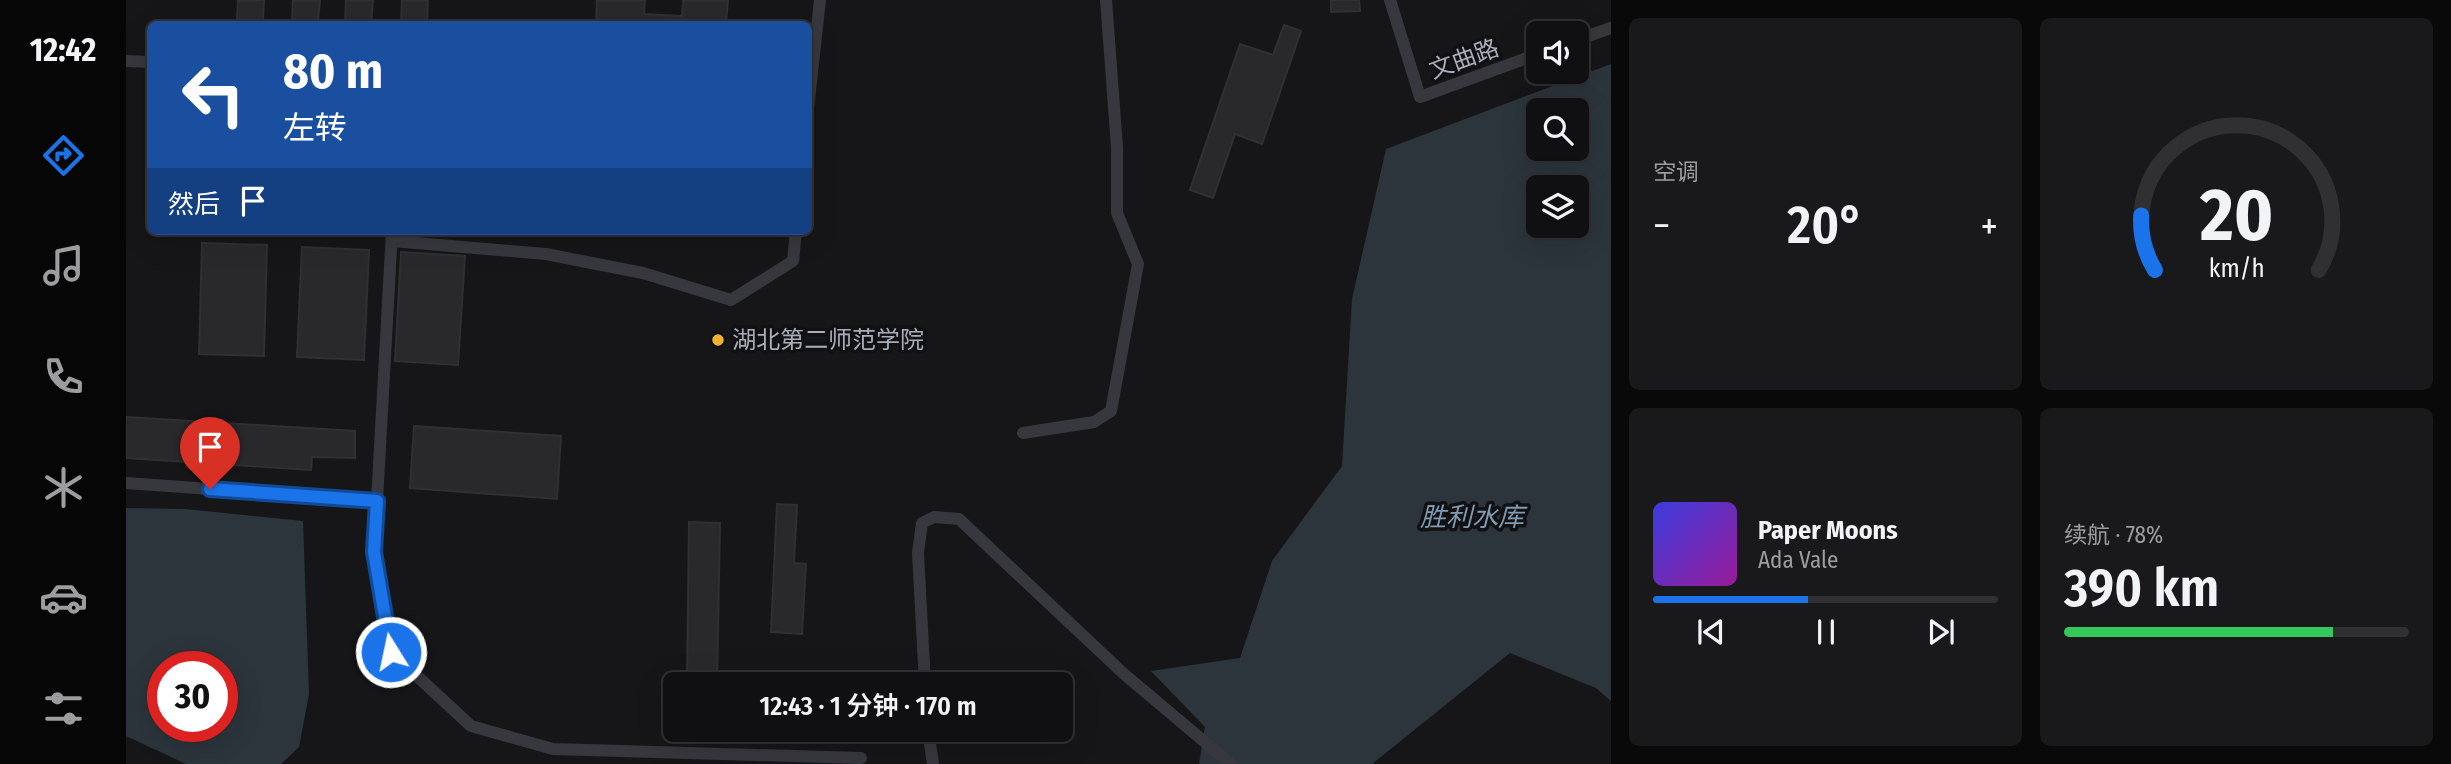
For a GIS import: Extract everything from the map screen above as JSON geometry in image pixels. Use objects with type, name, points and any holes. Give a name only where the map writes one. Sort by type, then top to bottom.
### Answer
[{"type":"street","points":[[812,72],[820,0]]},
{"type":"street","points":[[1023,433],[1094,422],[1111,411],[1138,264],[1117,213],[1117,147],[1106,0]]},
{"type":"street","name":"文曲路","points":[[1390,0],[1420,97],[1526,58]]},
{"type":"street","points":[[1589,36],[1611,28]]},
{"type":"street","points":[[126,61],[147,62]]},
{"type":"street","points":[[796,235],[793,261],[731,300],[643,273],[546,254],[392,236],[374,552],[391,652],[471,726],[553,749],[861,758]]},
{"type":"street","points":[[126,483],[377,501]]},
{"type":"street","points":[[924,672],[918,553],[922,523],[934,517],[958,519],[1124,674],[1231,764]]},
{"type":"street","points":[[930,742],[933,764]]},
{"type":"water","name":"胜利水库","points":[[1611,64],[1611,701],[1596,688],[1510,653],[1372,764],[1199,764],[1205,727],[1151,671],[1240,658],[1272,561],[1342,466],[1352,299],[1386,149],[1558,84],[1589,84],[1589,72]]},
{"type":"water","points":[[126,508],[185,509],[303,521],[309,694],[299,747],[281,764],[186,764],[126,736]]},
{"type":"building","points":[[238,0],[264,0],[263,20],[237,19]]},
{"type":"building","points":[[293,0],[320,0],[318,21],[292,21]]},
{"type":"building","points":[[346,0],[373,0],[371,21],[345,21]]},
{"type":"building","points":[[402,0],[428,0],[427,21],[401,21]]},
{"type":"building","points":[[597,0],[645,0],[644,14],[682,16],[683,0],[728,0],[726,21],[596,21]]},
{"type":"building","points":[[1331,0],[1359,0],[1360,11],[1331,12]]},
{"type":"building","points":[[1284,25],[1301,31],[1262,144],[1235,134],[1213,198],[1190,190],[1240,44],[1273,55]]},
{"type":"building","points":[[202,243],[267,245],[264,356],[199,354]]},
{"type":"building","points":[[302,247],[369,250],[364,360],[297,357]]},
{"type":"building","points":[[401,252],[465,256],[458,365],[395,361]]},
{"type":"building","points":[[126,417],[355,431],[355,458],[312,457],[311,470],[126,458]]},
{"type":"building","points":[[414,426],[561,436],[557,499],[410,488]]},
{"type":"building","points":[[777,504],[797,505],[794,563],[806,564],[802,634],[771,632]]},
{"type":"building","points":[[689,522],[720,523],[717,672],[687,672]]},
{"type":"place","name":"湖北第二师范学院","points":[[718,340]]},
{"type":"route","points":[[210,489],[377,501],[374,552],[391,652]]}]
